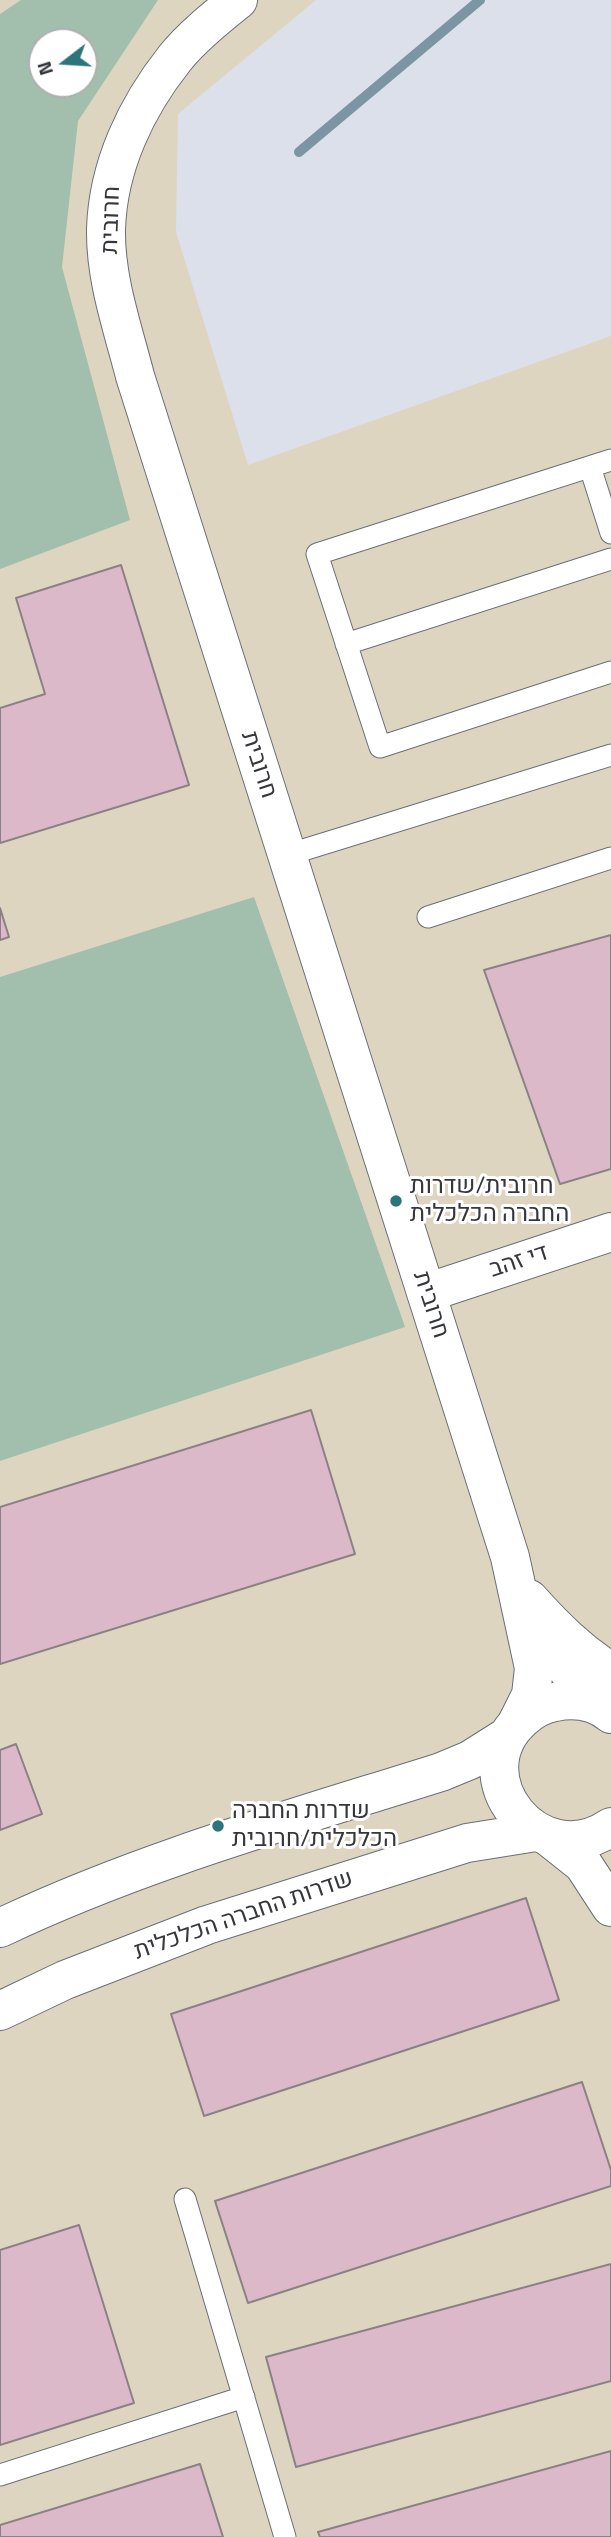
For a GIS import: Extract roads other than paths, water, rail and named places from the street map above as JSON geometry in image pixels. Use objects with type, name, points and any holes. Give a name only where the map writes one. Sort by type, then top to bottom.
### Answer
[{"type":"street","name":"חרובית","points":[[238,0],[176,57],[137,114],[115,166],[106,230],[112,287],[135,376],[510,1557],[534,1668],[531,1695],[500,1757],[500,1779],[507,1800],[519,1818],[543,1835]]},
{"type":"street","name":"די זהב","points":[[426,1293],[611,1232]]},
{"type":"street","name":"חרובית","points":[[510,1557],[551,1644],[605,1700]]},
{"type":"street","points":[[0,1928],[113,1879],[171,1858],[441,1772],[470,1760],[512,1730],[530,1712],[548,1703],[568,1699],[605,1700]]},
{"type":"street","name":"שדרות החברה הכלכלית","points":[[0,2011],[140,1949],[467,1843],[543,1835],[569,1841],[590,1838],[611,1827]]},
{"type":"street","points":[[543,1835],[583,1864],[611,1907]]},
{"type":"lane","points":[[611,460],[317,554],[380,747],[611,671]]},
{"type":"lane","points":[[590,467],[611,533]]},
{"type":"lane","points":[[346,645],[611,559]]},
{"type":"lane","points":[[287,855],[611,755]]},
{"type":"lane","points":[[428,917],[611,858]]},
{"type":"lane","points":[[185,2199],[285,2537]]},
{"type":"lane","points":[[0,2475],[244,2397]]},
{"type":"waterway","points":[[299,152],[480,0]]},
{"type":"place","name":"חרובית/שדרות החברה הכלכלית","points":[[396,1201]]},
{"type":"place","name":"שדרות החברה הכלכלית/חרובית","points":[[218,1826]]}]
